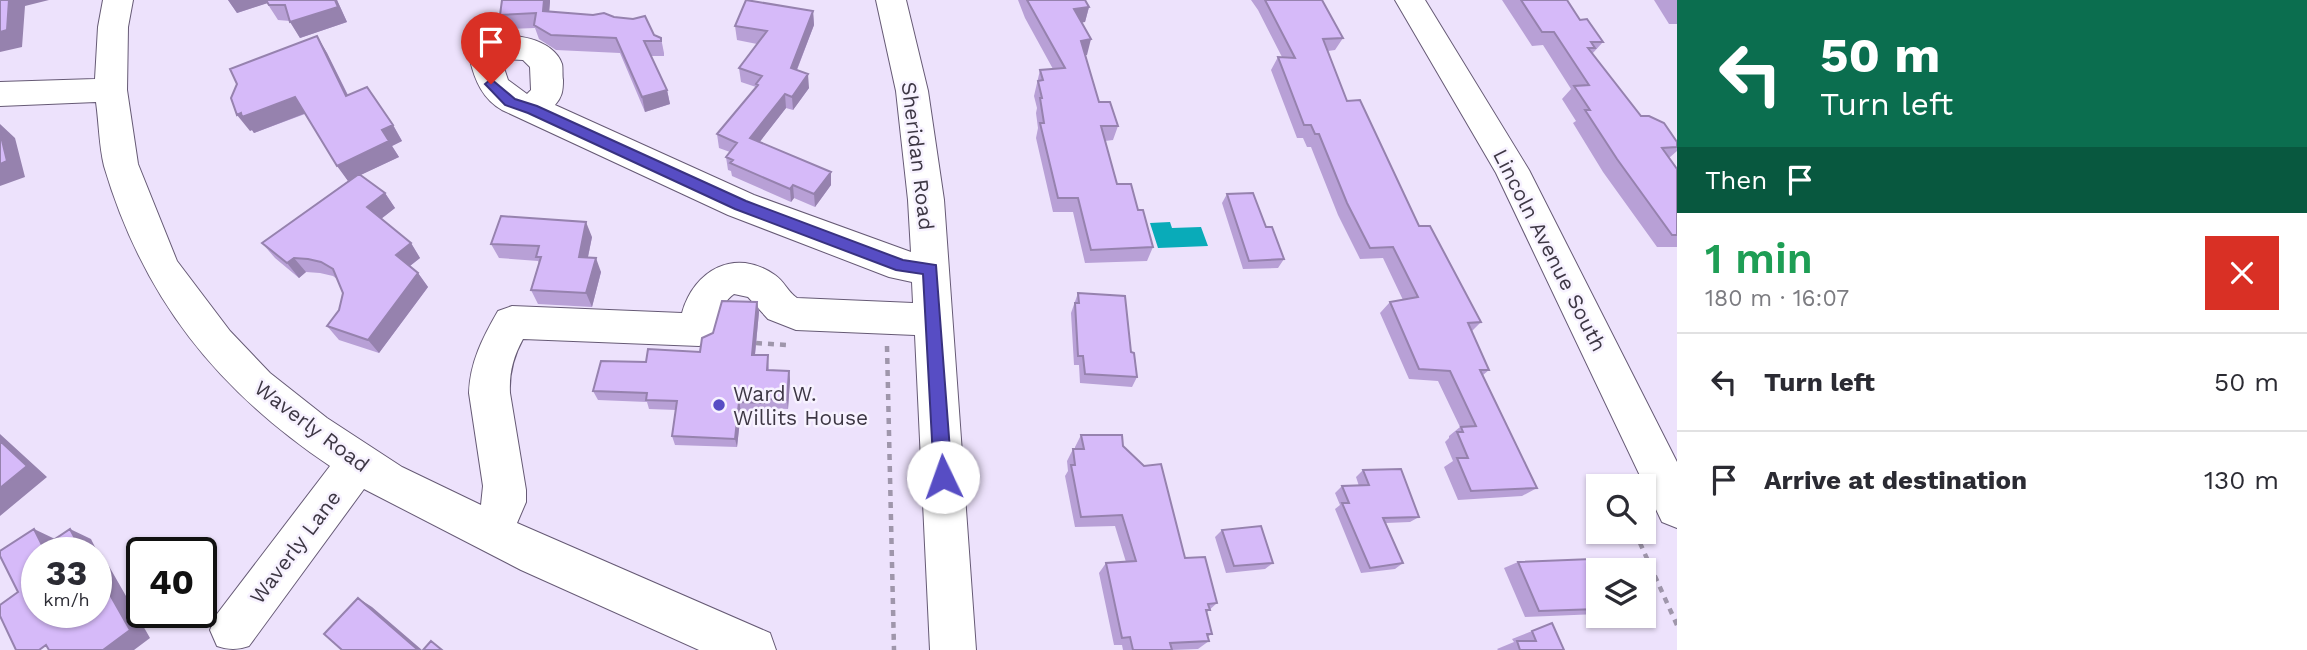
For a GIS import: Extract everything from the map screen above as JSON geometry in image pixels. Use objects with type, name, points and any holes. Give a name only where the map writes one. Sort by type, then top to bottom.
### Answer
[{"type":"street","name":"Waverly Road","points":[[118,0],[113,27],[111,90],[121,164],[162,268],[216,342],[256,385],[358,463],[387,481],[491,533],[753,650]]},
{"type":"street","name":"Sheridan Road","points":[[891,0],[912,91],[926,200],[953,650]]},
{"type":"street","name":"Lincoln Avenue South","points":[[1410,0],[1512,170],[1677,507]]},
{"type":"street","points":[[0,94],[111,90]]},
{"type":"street","points":[[532,110],[741,205],[902,266],[930,269]]},
{"type":"street","points":[[491,533],[505,499],[500,448],[487,386],[499,341],[512,322],[699,330],[699,313],[706,298],[716,285],[736,278],[762,286],[781,307],[796,314],[933,320]]},
{"type":"street","name":"Waverly Lane","points":[[233,630],[358,463]]},
{"type":"path","points":[[886,318],[894,650]]},
{"type":"path","points":[[1640,544],[1677,625]]},
{"type":"water","points":[[1170,222],[1172,228],[1201,227],[1208,246],[1158,248],[1150,223]]},
{"type":"building","points":[[0,0],[9,0],[7,30],[0,32]]},
{"type":"building","points":[[266,0],[335,0],[338,7],[290,22],[285,5],[269,5]]},
{"type":"building","points":[[502,0],[544,0],[543,11],[593,15],[604,13],[633,19],[645,16],[654,35],[661,38],[661,41],[644,41],[667,90],[642,97],[616,38],[551,35],[534,25],[536,13],[500,15]]},
{"type":"building","points":[[746,0],[813,11],[791,68],[808,74],[792,97],[785,94],[750,138],[831,172],[814,194],[793,185],[790,189],[730,163],[733,160],[726,157],[737,143],[717,134],[758,85],[756,84],[762,76],[739,68],[767,31],[735,26]]},
{"type":"building","points":[[1027,0],[1085,0],[1089,7],[1074,9],[1091,39],[1081,41],[1099,102],[1110,102],[1118,126],[1101,126],[1117,184],[1131,184],[1138,210],[1143,210],[1153,247],[1091,250],[1078,198],[1058,198],[1040,123],[1044,123],[1038,81],[1043,80],[1040,70],[1065,68]]},
{"type":"building","points":[[1265,0],[1322,0],[1343,38],[1323,39],[1347,101],[1360,100],[1419,226],[1430,226],[1481,322],[1468,323],[1489,370],[1480,370],[1537,488],[1471,491],[1457,458],[1468,458],[1457,432],[1463,432],[1461,427],[1476,426],[1450,371],[1419,369],[1390,302],[1418,297],[1393,247],[1370,248],[1347,203],[1319,134],[1315,134],[1311,125],[1304,125],[1278,57],[1295,58]]},
{"type":"building","points":[[1521,0],[1567,0],[1580,20],[1587,19],[1603,42],[1591,42],[1595,48],[1588,48],[1641,116],[1649,116],[1664,123],[1677,142],[1677,147],[1662,148],[1677,169],[1677,235],[1672,235],[1585,110],[1590,110],[1574,86],[1589,85],[1554,32],[1542,32]]},
{"type":"building","points":[[317,36],[346,96],[367,87],[393,125],[382,130],[389,141],[337,166],[295,97],[242,117],[241,113],[237,115],[231,98],[237,84],[230,69]]},
{"type":"building","points":[[0,132],[7,161],[0,164]]},
{"type":"building","points":[[359,174],[385,193],[367,207],[411,243],[396,255],[418,273],[368,340],[327,326],[339,310],[343,293],[333,269],[308,259],[294,258],[287,263],[262,243]]},
{"type":"building","points":[[1253,193],[1266,227],[1272,227],[1284,259],[1249,261],[1227,194]]},
{"type":"building","points":[[501,216],[586,222],[579,257],[596,258],[586,293],[531,290],[541,257],[536,257],[539,246],[491,244]]},
{"type":"building","points":[[1078,293],[1125,296],[1131,352],[1134,353],[1137,377],[1085,374],[1083,356],[1078,356],[1075,303],[1079,303]]},
{"type":"building","name":"Ward W. Willits House","points":[[722,301],[757,302],[752,355],[768,355],[767,370],[789,371],[787,400],[739,402],[735,439],[672,436],[677,401],[646,400],[647,393],[593,391],[601,361],[646,362],[648,349],[700,352],[702,338],[713,333]]},
{"type":"building","points":[[1081,435],[1122,435],[1123,446],[1144,466],[1161,464],[1185,558],[1205,557],[1217,603],[1208,604],[1210,610],[1206,610],[1212,634],[1207,634],[1209,641],[1170,643],[1172,650],[1133,650],[1130,637],[1122,638],[1106,563],[1136,561],[1122,515],[1081,517],[1071,465],[1075,465],[1073,449],[1084,449]]},
{"type":"building","points":[[0,441],[27,466],[0,488]]},
{"type":"building","points":[[1401,469],[1419,517],[1383,518],[1403,563],[1370,568],[1342,503],[1349,503],[1342,486],[1369,485],[1363,470]]},
{"type":"building","points":[[1261,526],[1273,563],[1234,566],[1222,530]]},
{"type":"building","points":[[34,529],[38,537],[22,537]]},
{"type":"building","points":[[70,529],[74,537],[58,537]]},
{"type":"building","points":[[21,537],[21,628],[112,628],[112,598],[126,623],[126,628],[130,630],[103,650],[49,650],[46,645],[39,650],[16,650],[0,616],[0,605],[18,592],[0,551]]},
{"type":"building","points":[[1586,559],[1586,609],[1539,611],[1518,562]]},
{"type":"building","points":[[358,598],[418,650],[342,650],[324,634]]},
{"type":"building","points":[[1552,623],[1564,650],[1520,650],[1517,641],[1536,641],[1532,631]]},
{"type":"building","points":[[431,641],[442,650],[423,650]]},
{"type":"place","name":"Ward W. Willits House","points":[[719,405]]},
{"type":"route","points":[[491,84],[510,102],[741,205],[902,266],[930,269],[943,477]]}]
